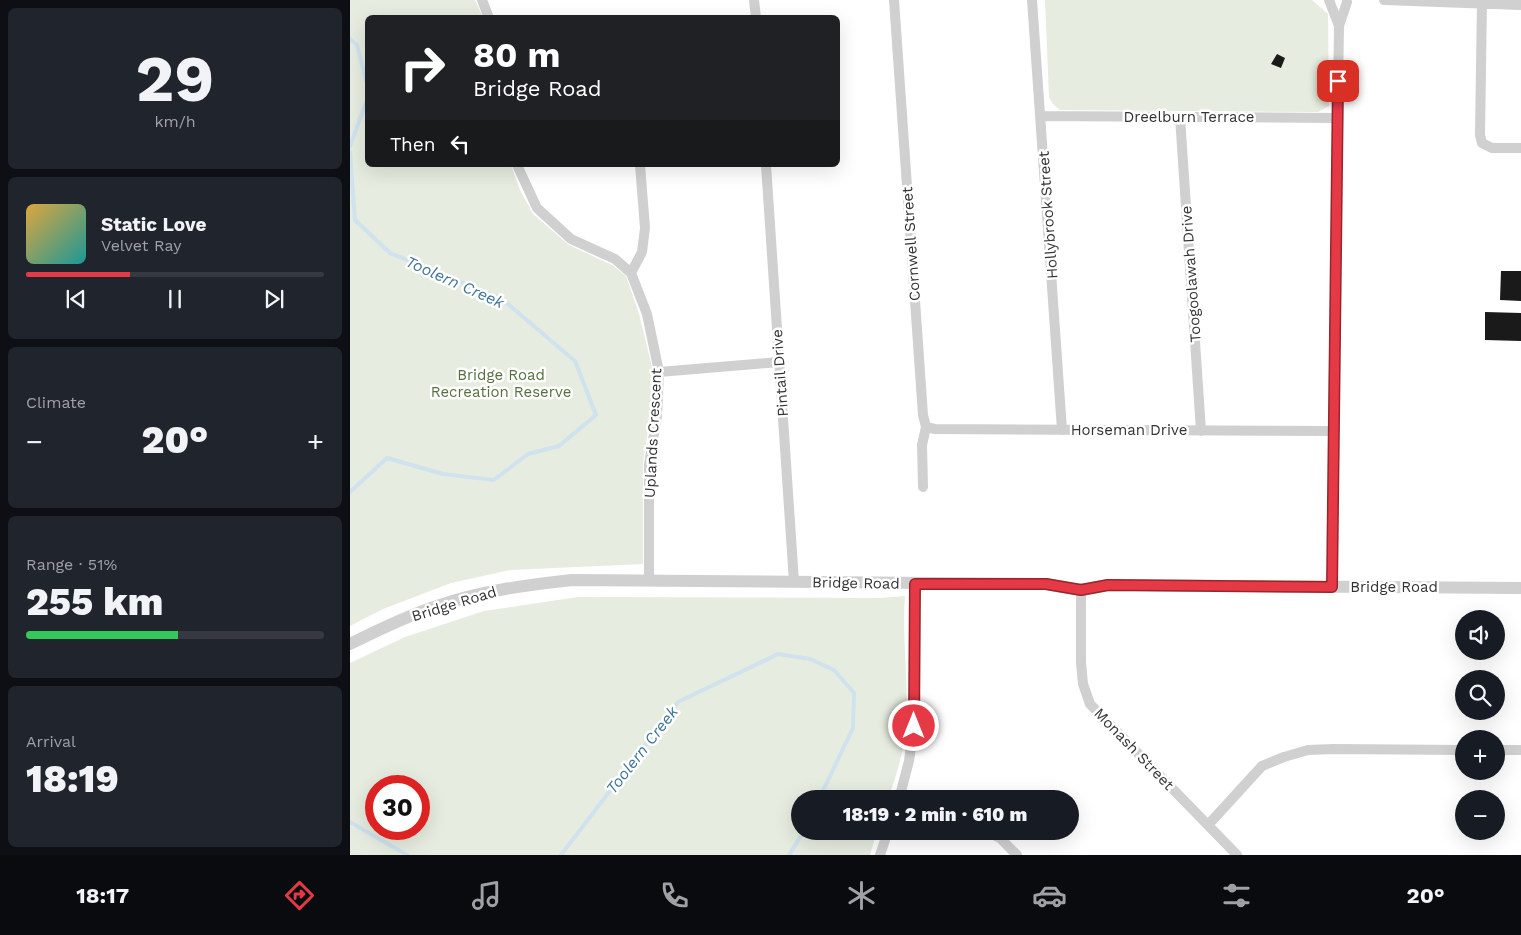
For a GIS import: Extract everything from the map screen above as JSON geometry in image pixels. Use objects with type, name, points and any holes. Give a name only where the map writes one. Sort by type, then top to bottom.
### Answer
[{"type":"street","points":[[482,0],[488,15]]},
{"type":"street","points":[[754,0],[756,15]]},
{"type":"street","name":"Cornwell Street","points":[[894,0],[922,405],[926,427],[922,445],[923,487]]},
{"type":"street","name":"Hollybrook Street","points":[[1032,0],[1062,430]]},
{"type":"street","points":[[1329,0],[1338,3],[1349,1]]},
{"type":"street","points":[[1329,0],[1339,26]]},
{"type":"street","points":[[1384,0],[1482,2],[1521,5]]},
{"type":"street","points":[[1332,587],[1339,26],[1349,1]]},
{"type":"street","points":[[1482,2],[1480,135],[1482,143],[1492,148],[1521,148]]},
{"type":"street","name":"Dreelburn Terrace","points":[[1041,116],[1337,118]]},
{"type":"street","name":"Toogoolawah Drive","points":[[1180,117],[1201,431]]},
{"type":"street","points":[[518,167],[537,208],[571,239],[616,259],[632,272],[642,252],[645,228],[640,167]]},
{"type":"street","name":"Pintail Drive","points":[[766,167],[794,582]]},
{"type":"street","name":"Uplands Crescent","points":[[632,272],[647,314],[659,372],[657,416],[649,464],[649,580]]},
{"type":"street","points":[[659,372],[779,362]]},
{"type":"street","name":"Horseman Drive","points":[[926,427],[935,429],[1333,431]]},
{"type":"street","name":"Bridge Road","points":[[350,644],[394,623],[438,606],[490,592],[533,584],[572,580],[1046,584],[1081,590],[1108,585],[1521,588]]},
{"type":"street","points":[[901,790],[909,760],[914,726],[915,584]]},
{"type":"street","name":"Monash Street","points":[[1081,590],[1081,663],[1083,684],[1090,704],[1237,855]]},
{"type":"street","points":[[1208,824],[1262,766],[1284,757],[1308,750],[1332,749],[1455,750]]},
{"type":"street","points":[[1505,750],[1521,750]]},
{"type":"street","points":[[880,855],[885,840]]},
{"type":"street","points":[[1002,840],[1017,855]]},
{"type":"green space","name":"Bridge Road Recreation Reserve","points":[[350,0],[475,0],[482,15],[365,15],[365,167],[512,167],[520,190],[533,214],[569,245],[614,266],[626,276],[639,314],[653,371],[650,416],[643,463],[643,564],[510,570],[451,583],[383,609],[350,626]]},
{"type":"green space","points":[[1045,0],[1312,0],[1328,14],[1329,106],[1318,112],[1060,110],[1049,97]]},
{"type":"green space","points":[[905,596],[906,728],[900,760],[891,790],[791,790],[791,840],[874,840],[870,855],[350,855],[350,663],[405,637],[484,611],[578,597],[880,598]]},
{"type":"building","points":[[1277,54],[1285,58],[1281,68],[1271,64]]},
{"type":"building","points":[[1501,271],[1521,271],[1521,301],[1500,300]]},
{"type":"building","points":[[1485,312],[1521,313],[1521,341],[1485,340]]},
{"type":"waterway","name":"Toolern Creek","points":[[350,39],[357,45],[365,76]]},
{"type":"waterway","name":"Toolern Creek","points":[[350,146],[365,105]]},
{"type":"waterway","name":"Toolern Creek","points":[[350,152],[355,220],[390,253],[502,299],[575,361],[596,415],[559,446],[528,454],[494,480],[443,474],[387,458],[350,492]]},
{"type":"waterway","name":"Toolern Creek","points":[[561,855],[678,702],[778,654],[810,659],[834,670],[854,693],[853,728],[823,790]]},
{"type":"waterway","name":"Toolern Creek","points":[[350,822],[407,855]]},
{"type":"waterway","name":"Toolern Creek","points":[[789,855],[798,840]]},
{"type":"route","points":[[914,726],[915,584],[1046,584],[1081,590],[1108,585],[1332,587],[1338,81]]}]
